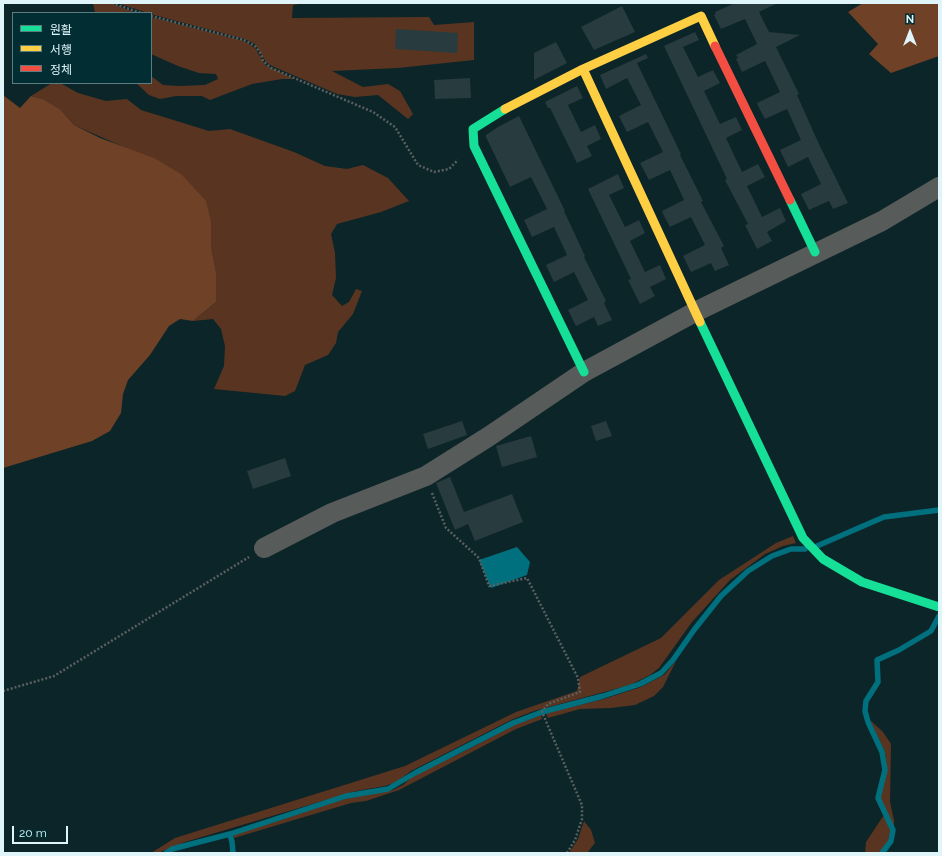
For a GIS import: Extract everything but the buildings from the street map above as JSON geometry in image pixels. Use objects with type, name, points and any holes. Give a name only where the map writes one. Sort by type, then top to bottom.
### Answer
[{"type":"street","points":[[584,372],[474,146],[473,129],[486,120],[583,69],[701,16],[815,252]]},
{"type":"street","points":[[583,69],[695,312],[803,538],[822,559],[862,582],[939,607]]},
{"type":"street","points":[[264,548],[332,513],[426,476],[488,437],[584,372],[695,312],[815,252],[882,221],[939,187]]},
{"type":"path","points":[[112,3],[138,12]]},
{"type":"path","points":[[152,16],[244,40],[255,46],[261,54],[263,61],[271,68],[373,112],[395,127],[418,165],[434,172],[449,169],[460,158],[468,154],[474,146]]},
{"type":"path","points":[[426,476],[446,528],[479,558],[489,586],[528,578],[578,678],[580,692],[548,704],[542,712],[582,806],[582,819],[575,840],[567,853]]},
{"type":"path","points":[[3,691],[54,676],[264,548]]},
{"type":"shaded area","points":[[93,3],[110,3],[134,12],[95,12]]},
{"type":"shaded area","points":[[117,3],[305,3],[293,5],[292,18],[429,17],[434,25],[474,22],[474,60],[398,68],[332,71],[363,87],[388,84],[400,91],[413,114],[408,119],[378,95],[355,97],[337,94],[272,66],[266,62],[255,44],[245,39],[154,15],[152,14],[152,12],[145,12]]},
{"type":"shaded area","points":[[863,3],[939,3],[939,56],[891,73],[869,54],[878,44],[848,12]]},
{"type":"shaded area","points":[[152,17],[244,41],[255,48],[265,65],[294,79],[282,79],[252,84],[210,100],[202,96],[176,96],[160,99],[149,95],[137,84],[152,84],[152,77],[163,85],[179,86],[205,85],[218,79],[216,74],[199,73],[178,66],[152,54]]},
{"type":"shaded area","points":[[50,84],[62,84],[78,93],[106,101],[127,99],[141,110],[209,131],[230,129],[294,152],[325,166],[347,169],[363,165],[388,178],[409,201],[381,212],[337,224],[331,234],[335,253],[336,278],[332,295],[342,306],[349,302],[356,289],[362,291],[353,314],[338,332],[336,343],[328,355],[305,365],[295,391],[285,396],[214,389],[224,366],[225,346],[221,329],[213,319],[193,321],[216,302],[216,272],[211,246],[211,222],[126,148],[74,125],[60,109],[43,99],[31,96]]},
{"type":"shaded area","points":[[3,95],[20,108],[31,96],[43,99],[60,109],[74,125],[100,138],[154,158],[181,174],[206,201],[211,222],[211,246],[216,272],[216,302],[193,321],[180,319],[169,326],[150,355],[128,380],[123,394],[121,413],[110,431],[92,441],[3,468]]},
{"type":"shaded area","points":[[793,536],[796,543],[783,546],[765,554],[730,580],[692,622],[659,668],[650,675],[630,685],[534,711],[513,719],[411,771],[396,782],[385,786],[356,791],[185,842],[158,853],[151,853],[175,838],[405,766],[516,712],[577,691],[580,677],[661,638],[719,580],[776,543]]},
{"type":"shaded area","points":[[676,661],[663,687],[654,696],[635,705],[611,708],[580,709],[548,718],[546,713],[604,699],[641,687],[664,675]]},
{"type":"shaded area","points":[[541,715],[542,719],[516,729],[399,790],[366,801],[351,803],[234,838],[234,834],[347,798],[393,790],[403,785],[418,772],[457,755],[516,724]]},
{"type":"shaded area","points":[[870,720],[883,732],[891,744],[890,802],[894,820],[894,829],[880,797],[887,769],[885,752]]},
{"type":"shaded area","points":[[884,815],[891,832],[889,840],[881,853],[865,853],[866,842]]},
{"type":"shaded area","points":[[584,821],[591,830],[595,843],[587,853],[569,853],[578,839]]},
{"type":"water","points":[[517,547],[530,562],[527,575],[491,588],[479,560]]},
{"type":"waterway","points":[[817,546],[884,517],[939,510]]},
{"type":"waterway","points":[[166,853],[172,849],[230,834],[346,796],[388,789],[415,773],[513,723],[542,712],[603,696],[640,684],[661,673],[673,660],[721,596],[748,571],[772,556],[791,549],[805,549]]},
{"type":"waterway","points":[[882,853],[891,841],[893,830],[878,798],[885,770],[882,752],[868,722],[865,711],[866,701],[878,682],[877,660],[899,650],[931,631],[939,616]]},
{"type":"waterway","points":[[230,834],[233,853]]},
{"type":"traffic: fast","points":[[505,109],[473,129],[474,146],[584,372]]},
{"type":"traffic: fast","points":[[790,200],[815,252]]},
{"type":"traffic: fast","points":[[700,322],[803,538],[823,559],[862,582],[939,607]]},
{"type":"traffic: slow","points":[[505,109],[583,69],[701,16],[715,46]]},
{"type":"traffic: slow","points":[[583,69],[700,322]]},
{"type":"traffic: jam","points":[[715,46],[790,200]]}]
